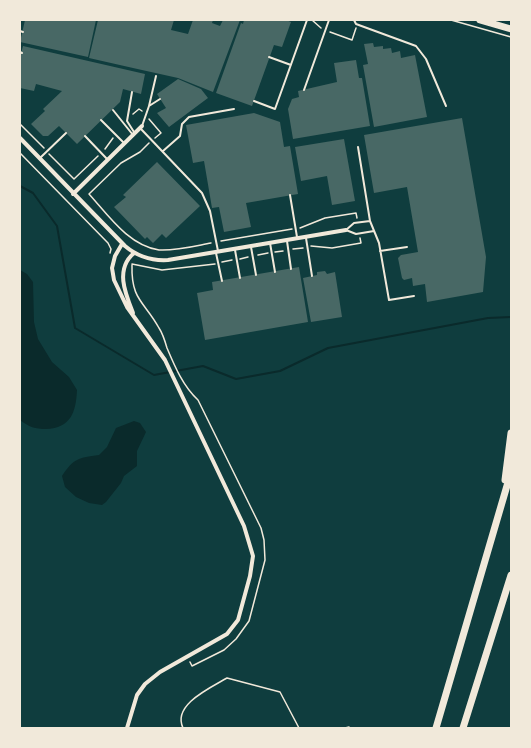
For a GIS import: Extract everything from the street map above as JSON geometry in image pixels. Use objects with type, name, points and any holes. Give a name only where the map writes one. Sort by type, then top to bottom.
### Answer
[{"type":"highway","points":[[480,20],[511,29]]},
{"type":"highway","points":[[503,496],[511,433]]},
{"type":"highway","points":[[436,728],[511,472]]},
{"type":"highway","points":[[463,728],[511,575]]},
{"type":"street","points":[[73,194],[141,127]]},
{"type":"street","points":[[20,138],[122,244],[134,253],[148,259],[168,260],[217,253],[346,230]]},
{"type":"street","points":[[122,244],[115,256],[112,268],[114,280],[127,307],[165,360],[244,526],[253,556],[250,576],[238,620],[227,634],[160,672],[145,684],[137,696],[127,728]]},
{"type":"street","points":[[134,253],[126,262],[123,279],[126,295],[136,319]]},
{"type":"lane","points":[[254,101],[275,108],[307,20]]},
{"type":"lane","points":[[304,90],[329,20]]},
{"type":"lane","points":[[354,20],[358,24],[416,46],[426,59],[446,106]]},
{"type":"lane","points":[[269,57],[291,65]]},
{"type":"lane","points":[[156,76],[150,106],[141,127],[202,193],[210,211],[222,281]]},
{"type":"lane","points":[[132,92],[127,121],[134,134]]},
{"type":"lane","points":[[150,106],[160,99]]},
{"type":"lane","points":[[162,151],[180,136],[182,124],[189,117],[234,109]]},
{"type":"lane","points":[[113,110],[134,134]]},
{"type":"lane","points":[[101,120],[124,143]]},
{"type":"lane","points":[[40,158],[66,133]]},
{"type":"lane","points":[[85,136],[108,160]]},
{"type":"lane","points":[[358,147],[370,221],[380,251],[389,300],[414,296]]},
{"type":"lane","points":[[290,195],[298,239]]},
{"type":"lane","points":[[346,230],[354,224],[370,221]]},
{"type":"lane","points":[[346,230],[356,234],[374,231]]},
{"type":"lane","points":[[306,238],[312,276]]},
{"type":"lane","points":[[287,241],[291,269]]},
{"type":"lane","points":[[270,243],[275,272]]},
{"type":"lane","points":[[251,247],[256,275]]},
{"type":"lane","points":[[380,251],[407,247]]},
{"type":"lane","points":[[235,250],[240,278]]},
{"type":"path","points":[[312,20],[325,31],[352,40],[358,24]]},
{"type":"path","points":[[451,20],[511,38]]},
{"type":"path","points":[[20,153],[108,243],[110,253]]},
{"type":"path","points":[[132,264],[132,280],[139,302],[159,328],[186,388],[198,400],[261,528],[264,540],[265,560],[249,621],[236,639],[224,650],[192,666],[187,657]]},
{"type":"path","points":[[183,728],[180,721],[182,711],[191,702],[227,678],[280,692],[299,728]]},
{"type":"path","points":[[345,728],[349,727]]},
{"type":"water","points":[[20,270],[27,274],[33,282],[34,322],[38,339],[52,362],[69,377],[77,390],[73,412],[67,422],[54,428],[35,428],[20,420]]},
{"type":"water","points":[[134,421],[140,423],[146,432],[137,451],[137,466],[124,476],[121,483],[102,505],[89,503],[76,497],[65,487],[62,476],[66,470],[73,462],[81,458],[99,455],[107,447],[116,428]]},
{"type":"building","points":[[25,20],[96,20],[88,57],[20,42]]},
{"type":"building","points":[[98,20],[144,20],[133,68],[89,58]]},
{"type":"building","points":[[144,20],[174,20],[171,30],[188,34],[193,20],[213,20],[212,23],[220,26],[223,20],[240,20],[213,92],[178,78],[133,68]]},
{"type":"building","points":[[244,20],[286,20],[291,22],[282,47],[274,45],[252,106],[216,93],[241,23],[243,24]]},
{"type":"building","points":[[373,43],[374,47],[383,46],[383,49],[391,48],[392,53],[400,51],[401,58],[415,55],[427,117],[374,127],[363,65],[368,64],[364,44]]},
{"type":"building","points":[[23,46],[145,74],[141,94],[123,89],[120,102],[77,144],[59,126],[48,136],[43,136],[31,124],[45,111],[43,109],[62,91],[36,84],[34,91],[20,88],[20,57]]},
{"type":"building","points":[[356,60],[359,78],[362,78],[370,126],[293,139],[288,109],[292,99],[299,97],[298,91],[337,82],[334,63]]},
{"type":"building","points":[[178,79],[201,89],[208,98],[169,127],[157,113],[166,108],[157,94]]},
{"type":"building","points":[[254,113],[280,122],[284,147],[290,146],[298,194],[246,203],[251,227],[224,232],[219,207],[212,208],[204,161],[193,163],[186,125]]},
{"type":"building","points":[[462,118],[486,257],[483,292],[427,302],[425,284],[413,286],[412,278],[404,280],[402,278],[398,258],[401,255],[418,252],[407,187],[374,193],[364,135]]},
{"type":"building","points":[[344,139],[355,201],[332,205],[327,176],[301,181],[295,147]]},
{"type":"building","points":[[157,162],[200,206],[166,238],[162,234],[153,243],[147,237],[145,239],[114,207],[126,197],[123,195]]},
{"type":"building","points":[[299,267],[308,322],[205,340],[197,293],[213,290],[212,282]]},
{"type":"building","points":[[325,271],[327,274],[335,272],[342,317],[311,322],[303,278],[317,275],[317,272]]},
{"type":"waterway","points":[[20,186],[33,193],[57,226],[75,328],[154,375],[203,366],[236,379],[280,371],[328,348],[488,318],[511,317]]}]
